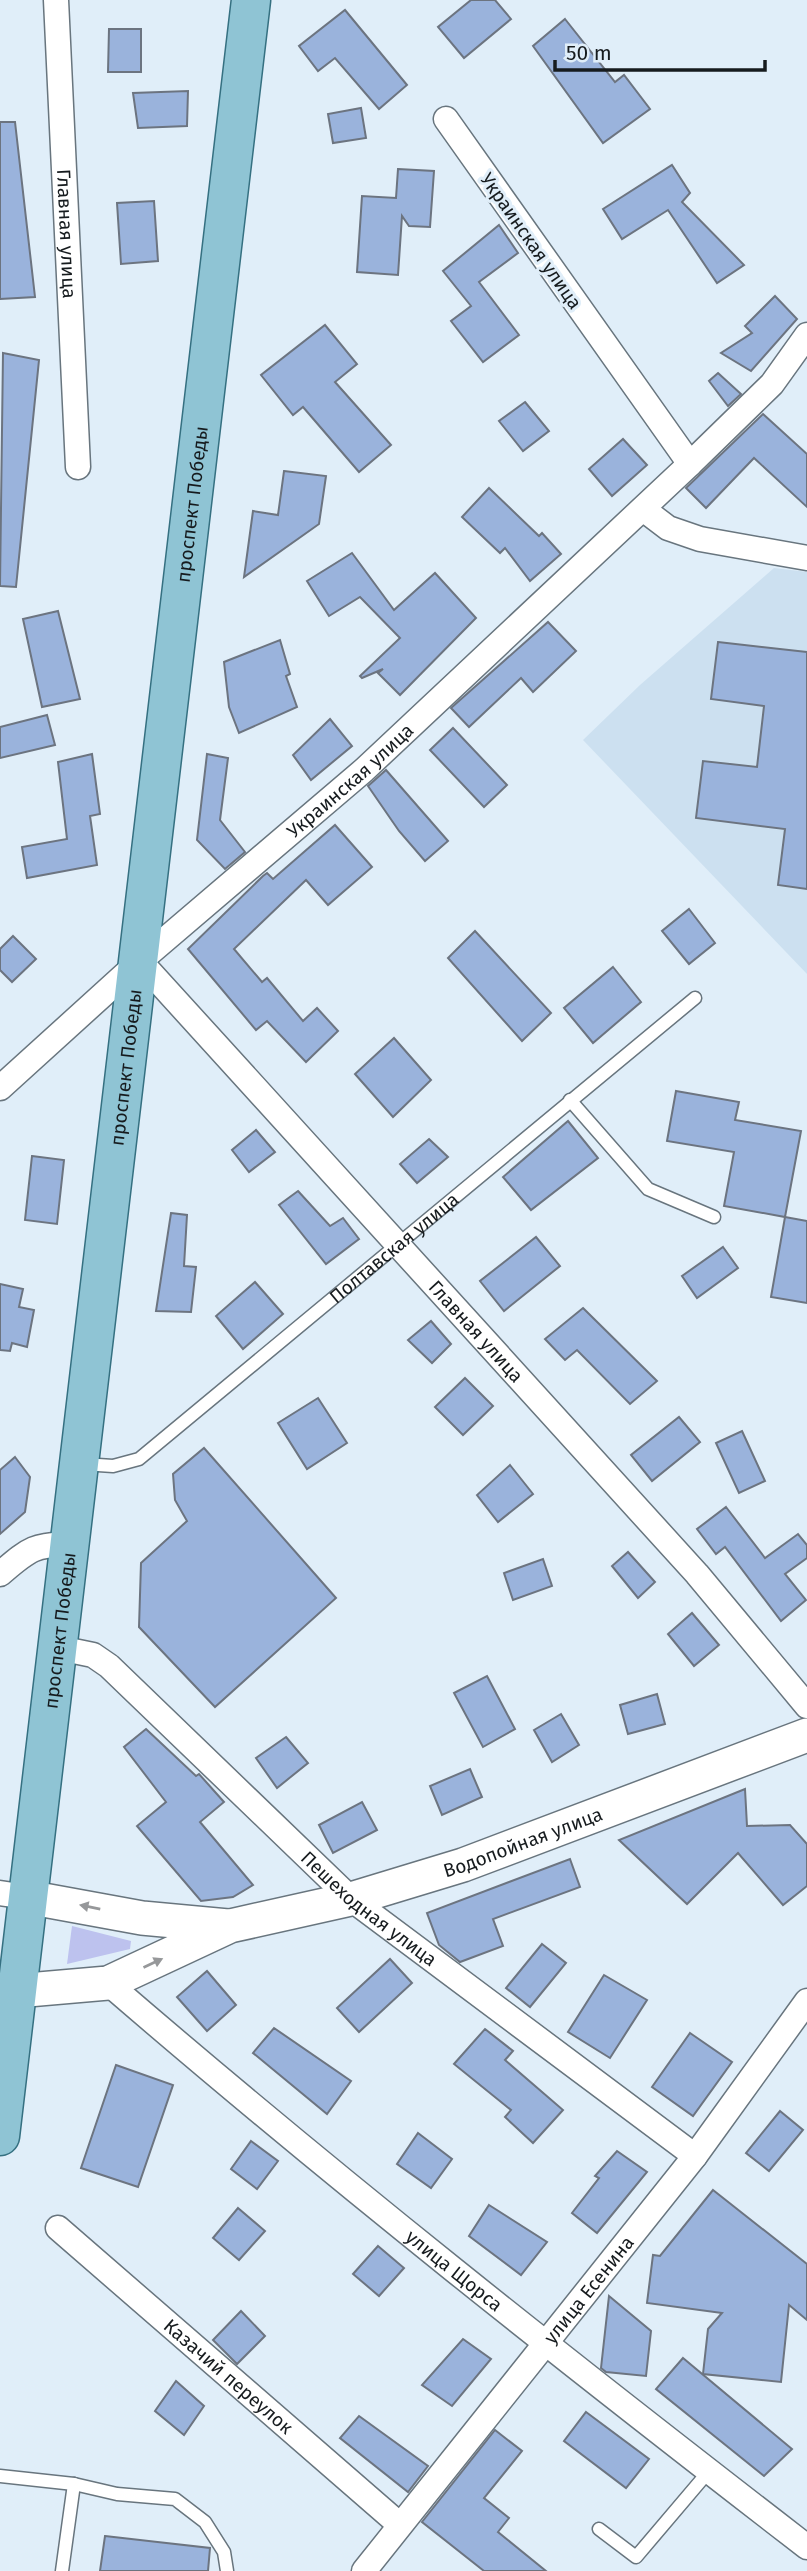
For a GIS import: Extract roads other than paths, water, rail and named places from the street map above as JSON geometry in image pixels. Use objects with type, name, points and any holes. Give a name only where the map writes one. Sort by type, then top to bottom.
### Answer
[{"type":"main road","name":"проспект Победы","points":[[0,2136],[16,1991],[14,1895],[59,1648],[251,0]]},
{"type":"main road","name":"Водопойная улица","points":[[16,1991],[108,1983],[230,1926],[351,1899],[463,1865],[807,1735]]},
{"type":"main road","name":"Водопойная улица","points":[[14,1895],[142,1918],[230,1926]]},
{"type":"street","name":"Главная улица","points":[[56,0],[78,467]]},
{"type":"street","name":"Украинская улица","points":[[446,119],[690,464]]},
{"type":"street","name":"Украинская улица","points":[[0,1088],[140,961],[364,770],[643,509],[772,384],[807,335]]},
{"type":"street","points":[[643,509],[668,528],[700,539],[807,558]]},
{"type":"street","name":"Главная улица","points":[[140,961],[697,1574],[807,1706]]},
{"type":"street","points":[[4,1563],[30,1549],[47,1544],[71,1545]]},
{"type":"street","name":"Пешеходная улица","points":[[59,1648],[93,1655],[109,1666],[351,1899],[695,2155]]},
{"type":"street","name":"улица Щорса","points":[[108,1983],[542,2343],[807,2547]]},
{"type":"street","name":"улица Есенина","points":[[364,2571],[542,2343],[695,2155],[807,2001]]},
{"type":"street","name":"Казачий переулок","points":[[58,2228],[400,2525]]},
{"type":"lane","name":"Полтавская улица","points":[[80,1464],[113,1466],[139,1459],[695,998]]},
{"type":"lane","points":[[570,1100],[648,1189],[714,1217]]},
{"type":"lane","points":[[599,2529],[636,2557],[709,2472]]},
{"type":"lane","points":[[0,2476],[74,2484],[117,2494],[175,2499],[205,2522],[224,2552],[227,2571]]},
{"type":"lane","points":[[62,2571],[74,2484]]}]
